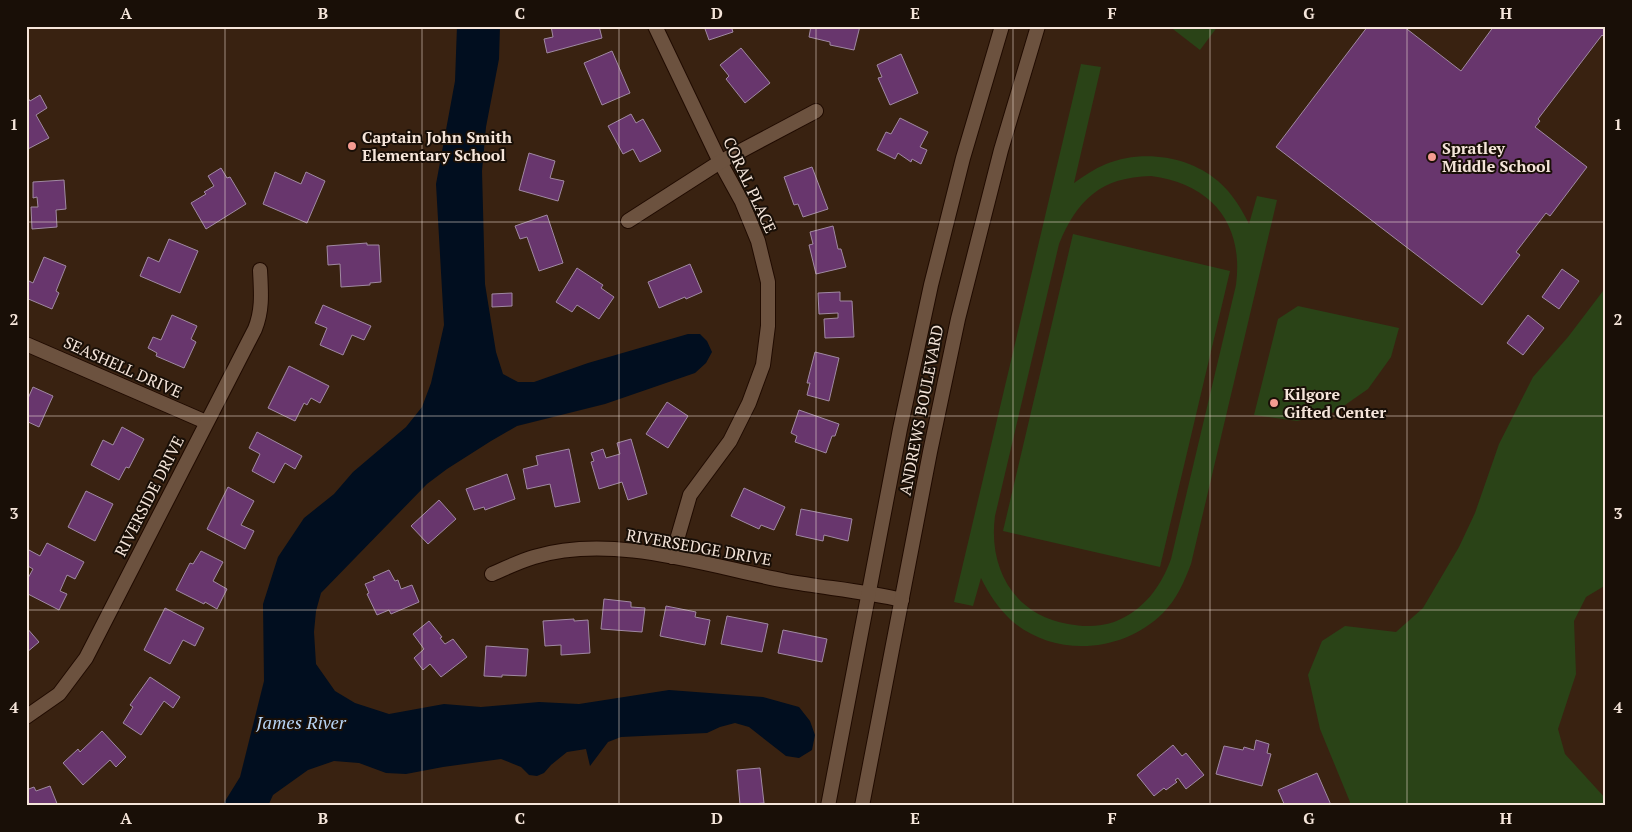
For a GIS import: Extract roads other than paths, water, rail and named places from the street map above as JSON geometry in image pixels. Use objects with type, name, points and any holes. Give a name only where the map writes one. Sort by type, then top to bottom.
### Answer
[{"type":"street","name":"CORAL PLACE","points":[[655,26],[720,162],[742,202],[758,241],[768,282],[768,326],[762,365],[749,403],[730,441],[690,495],[672,557]]},
{"type":"street","name":"ANDREWS BOULEVARD","points":[[828,806],[900,429],[933,276],[963,158],[1002,26]]},
{"type":"street","name":"ANDREWS BOULEVARD","points":[[862,806],[930,452],[958,319],[1001,150],[1038,26]]},
{"type":"street","points":[[628,221],[720,162],[816,111]]},
{"type":"street","name":"RIVERSIDE DRIVE","points":[[26,717],[59,694],[86,658],[260,317],[262,304],[260,270]]},
{"type":"street","name":"SEASHELL DRIVE","points":[[26,344],[206,422]]},
{"type":"street","name":"RIVERSEDGE DRIVE","points":[[492,574],[535,556],[576,549],[613,549],[672,557],[787,581],[869,592],[902,600]]},
{"type":"water","name":"James River","points":[[457,26],[500,26],[499,59],[486,127],[482,171],[485,284],[496,352],[503,374],[518,382],[534,382],[588,363],[688,334],[700,334],[707,341],[712,352],[706,363],[695,373],[605,404],[517,426],[447,469],[427,484],[321,593],[316,611],[314,632],[316,664],[335,691],[355,703],[389,714],[444,704],[481,707],[539,702],[579,704],[669,690],[763,697],[799,707],[810,721],[815,735],[812,750],[799,758],[786,756],[749,727],[735,723],[707,733],[621,737],[608,742],[590,766],[586,749],[567,752],[544,773],[537,776],[529,775],[521,767],[501,759],[406,774],[386,773],[359,763],[334,761],[308,770],[273,795],[268,806],[222,806],[240,777],[264,681],[263,604],[278,557],[304,518],[334,494],[353,472],[406,427],[422,407],[431,383],[444,325],[436,184],[455,81]]},
{"type":"place","name":"Captain John Smith Elementary School","points":[[352,146]]},
{"type":"place","name":"Spratley Middle School","points":[[1432,157]]},
{"type":"place","name":"Kilgore Gifted Center","points":[[1274,403]]}]
